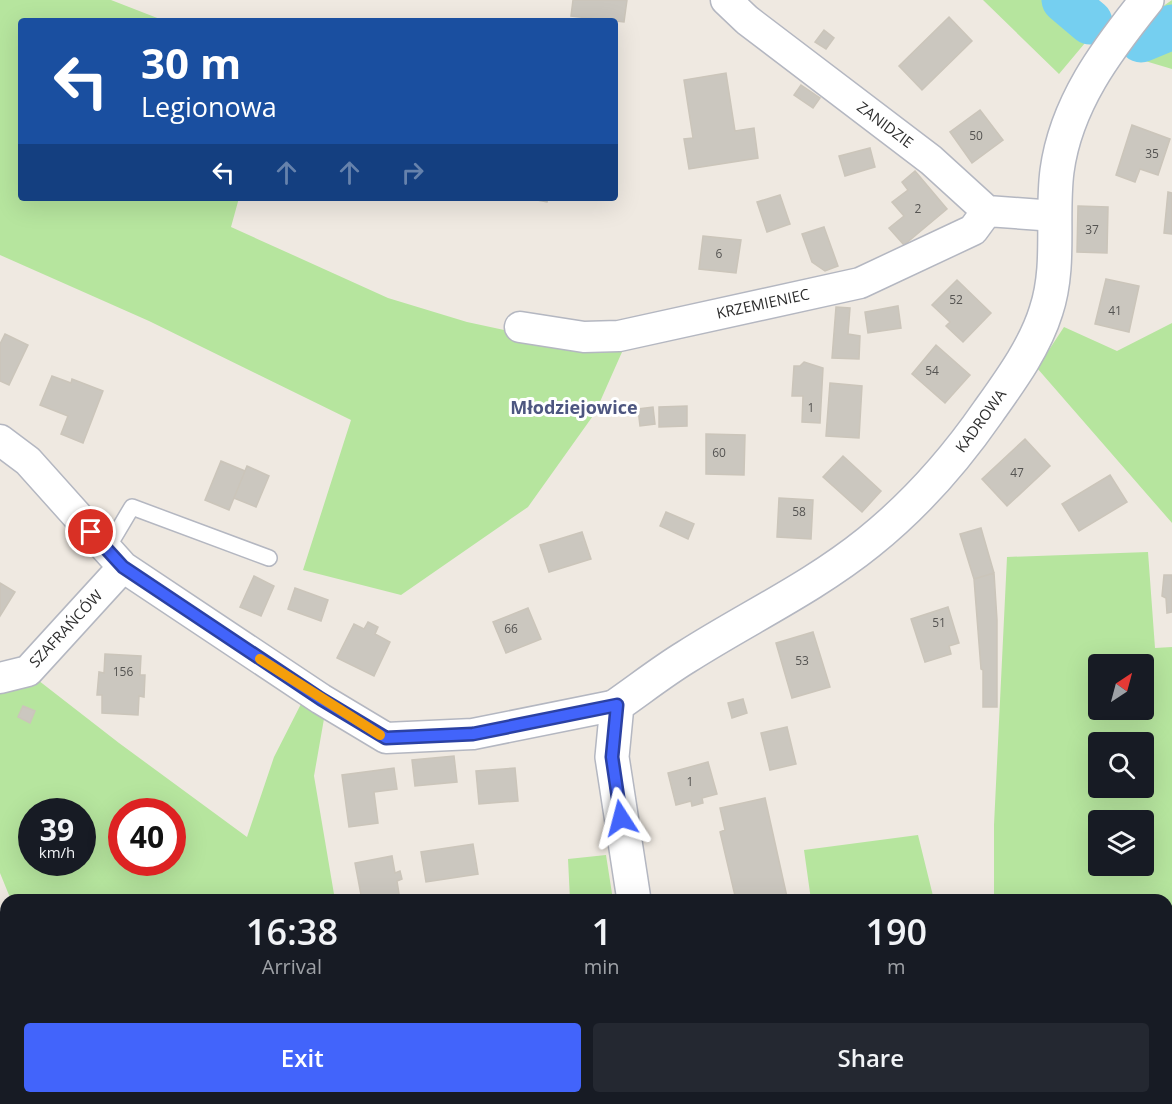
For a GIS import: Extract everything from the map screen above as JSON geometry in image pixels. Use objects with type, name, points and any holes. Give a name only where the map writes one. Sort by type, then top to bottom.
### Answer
[{"type":"street","name":"ZANIDZIE","points":[[726,0],[747,20],[931,160],[987,212]]},
{"type":"street","name":"KADROWA","points":[[617,705],[686,657],[803,590],[850,556],[914,503],[944,469],[1017,372],[1046,312],[1054,276],[1057,171],[1070,114],[1106,51],[1147,0]]},
{"type":"street","points":[[987,212],[1055,216]]},
{"type":"street","name":"KRZEMIENIEC","points":[[520,327],[584,337],[619,336],[860,283],[973,230],[987,212]]},
{"type":"street","points":[[0,440],[28,461],[115,558],[321,699],[386,738],[473,734],[617,705],[612,757],[633,894]]},
{"type":"street","name":"SZAFRAŃCÓW","points":[[0,678],[28,671],[115,558]]},
{"type":"lane","points":[[115,558],[132,507],[269,558]]},
{"type":"green space","points":[[0,0],[111,0],[157,18],[18,18],[18,201],[238,201],[231,227],[388,298],[467,322],[542,338],[626,343],[595,413],[528,507],[401,595],[303,570],[351,420],[149,321],[0,255]]},
{"type":"green space","points":[[983,0],[1092,0],[1106,9],[1085,43],[1059,74]]},
{"type":"green space","points":[[1172,0],[1172,69],[1125,55],[1146,18]]},
{"type":"green space","points":[[1172,323],[1172,523],[1037,368],[1064,327],[1117,351]]},
{"type":"green space","points":[[1148,552],[1155,648],[1172,647],[1172,894],[994,894],[994,825],[1007,557]]},
{"type":"green space","points":[[34,677],[247,837],[274,757],[303,700],[325,713],[314,776],[334,894],[9,894],[0,873],[0,692]]},
{"type":"green space","points":[[918,835],[933,894],[810,894],[804,850]]},
{"type":"green space","points":[[606,855],[612,894],[570,894],[568,859]]},
{"type":"building","points":[[573,0],[627,0],[624,22],[618,21],[618,18],[571,16]]},
{"type":"building","points":[[949,17],[972,41],[922,90],[899,66]]},
{"type":"building","points":[[824,30],[834,38],[826,49],[815,42]]},
{"type":"building","points":[[726,73],[735,131],[754,128],[758,158],[689,169],[684,139],[693,138],[684,80]]},
{"type":"building","points":[[801,85],[820,98],[813,108],[794,95]]},
{"type":"building","points":[[980,110],[1003,140],[972,163],[950,132]]},
{"type":"building","points":[[1132,125],[1170,139],[1158,175],[1140,169],[1135,182],[1116,175]]},
{"type":"building","points":[[870,148],[875,167],[845,176],[839,156]]},
{"type":"building","points":[[915,171],[947,209],[904,245],[889,228],[904,216],[892,202],[908,190],[902,182]]},
{"type":"building","points":[[1168,192],[1172,193],[1172,234],[1164,233]]},
{"type":"building","points":[[780,195],[790,224],[767,232],[757,202]]},
{"type":"building","points":[[1078,206],[1108,207],[1107,253],[1077,252]]},
{"type":"building","points":[[824,227],[838,266],[825,271],[812,262],[802,234]]},
{"type":"building","points":[[703,236],[741,240],[736,273],[699,269]]},
{"type":"building","points":[[1106,279],[1139,286],[1129,332],[1095,324]]},
{"type":"building","points":[[957,280],[991,313],[963,342],[946,326],[950,322],[932,305]]},
{"type":"building","points":[[898,306],[901,328],[868,333],[865,312]]},
{"type":"building","points":[[836,307],[850,308],[848,334],[860,336],[859,359],[832,358]]},
{"type":"building","points":[[5,334],[28,345],[9,385],[0,381],[0,344]]},
{"type":"building","points":[[936,345],[970,375],[945,403],[912,374]]},
{"type":"building","points":[[804,362],[823,368],[820,423],[802,422],[803,396],[792,396],[794,366],[800,366]]},
{"type":"building","points":[[52,376],[71,383],[72,379],[103,391],[83,443],[61,434],[68,416],[40,405]]},
{"type":"building","points":[[830,383],[862,386],[859,438],[826,436]]},
{"type":"building","points":[[687,406],[687,426],[659,427],[659,407]]},
{"type":"building","points":[[653,407],[655,424],[640,426],[638,409]]},
{"type":"building","points":[[706,434],[745,435],[744,475],[706,474]]},
{"type":"building","points":[[1025,439],[1050,466],[1007,506],[982,479]]},
{"type":"building","points":[[843,456],[881,491],[862,512],[823,477]]},
{"type":"building","points":[[221,461],[245,471],[229,510],[205,500]]},
{"type":"building","points":[[247,466],[269,476],[256,507],[234,498]]},
{"type":"building","points":[[1110,475],[1127,502],[1079,531],[1062,504]]},
{"type":"building","points":[[779,498],[813,500],[811,539],[777,537]]},
{"type":"building","points":[[666,512],[694,524],[688,539],[660,526]]},
{"type":"building","points":[[981,528],[994,573],[974,579],[960,534]]},
{"type":"building","points":[[582,532],[591,559],[549,572],[540,545]]},
{"type":"building","points":[[994,573],[997,620],[997,707],[983,707],[983,670],[981,669],[974,579]]},
{"type":"building","points":[[1164,575],[1172,575],[1172,612],[1167,613],[1166,598],[1162,596]]},
{"type":"building","points":[[254,576],[274,586],[261,616],[240,607]]},
{"type":"building","points":[[0,583],[15,592],[0,616]]},
{"type":"building","points":[[295,588],[328,600],[321,621],[288,609]]},
{"type":"building","points":[[948,607],[959,643],[949,646],[951,654],[925,662],[911,619]]},
{"type":"building","points":[[528,608],[541,639],[506,653],[493,622]]},
{"type":"building","points":[[368,622],[378,627],[375,634],[390,642],[374,676],[337,658],[354,624],[364,629]]},
{"type":"building","points":[[813,632],[830,687],[792,698],[776,643]]},
{"type":"building","points":[[105,654],[141,656],[140,675],[145,675],[144,697],[139,696],[138,715],[102,713],[102,695],[97,695],[99,672],[104,673]]},
{"type":"building","points":[[743,699],[747,713],[732,718],[728,703]]},
{"type":"building","points":[[23,706],[35,711],[30,723],[18,717]]},
{"type":"building","points":[[787,727],[796,764],[770,770],[761,733]]},
{"type":"building","points":[[454,756],[457,782],[415,786],[412,760]]},
{"type":"building","points":[[708,762],[717,794],[702,798],[703,803],[692,806],[691,801],[676,805],[668,773]]},
{"type":"building","points":[[394,768],[397,789],[374,792],[378,823],[349,827],[342,775]]},
{"type":"building","points":[[515,768],[518,801],[479,804],[476,771]]},
{"type":"building","points":[[765,798],[786,894],[735,894],[720,832],[725,830],[720,808]]},
{"type":"building","points":[[473,844],[478,874],[426,882],[421,852]]},
{"type":"building","points":[[392,856],[395,873],[400,871],[402,879],[397,881],[399,894],[361,894],[355,863]]},
{"type":"waterway","points":[[1064,0],[1090,22]]},
{"type":"waterway","points":[[1141,40],[1172,27]]},
{"type":"slow traffic","points":[[260,659],[380,735]]},
{"type":"district","name":"Młodziejowice","points":[[574,408]]},
{"type":"route","points":[[91,532],[123,567],[167,598],[321,699],[386,738],[473,734],[578,711],[617,705],[612,757],[621,818]]}]
